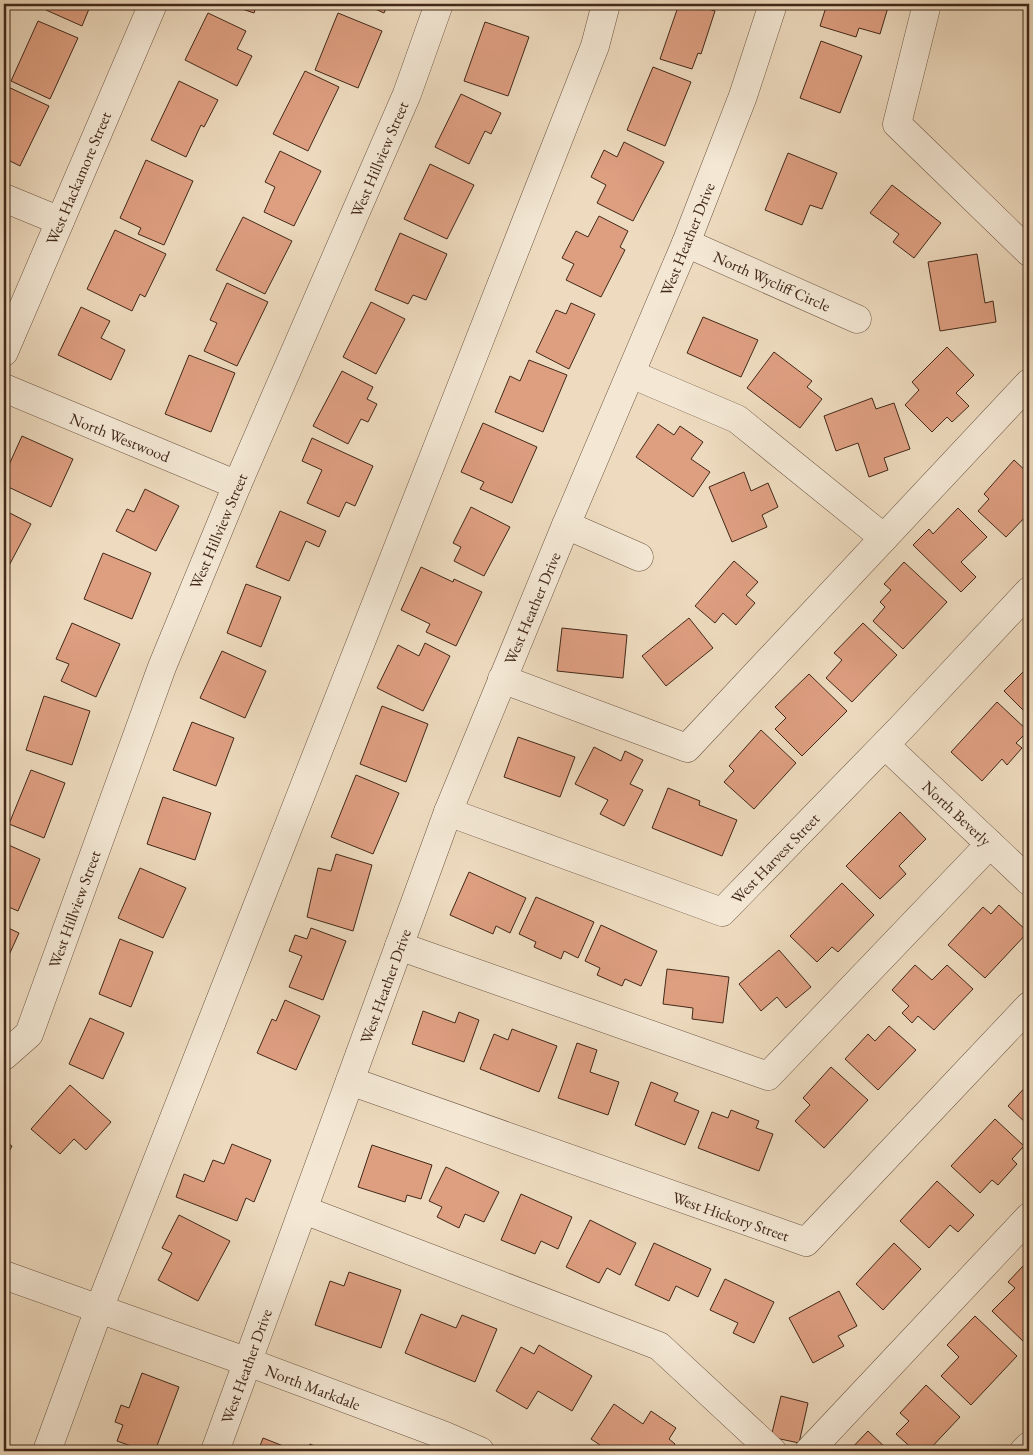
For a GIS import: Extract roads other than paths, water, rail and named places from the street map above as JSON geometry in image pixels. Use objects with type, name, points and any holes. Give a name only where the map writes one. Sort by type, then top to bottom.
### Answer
[{"type":"street","name":"West Hackamore Street","points":[[4,352],[153,4]]},
{"type":"street","name":"West Hillview Street","points":[[4,1056],[29,1034],[162,667],[237,485],[407,94],[439,4]]},
{"type":"street","points":[[47,1451],[100,1309],[572,105],[594,46],[606,4]]},
{"type":"street","name":"West Heather Drive","points":[[215,1451],[448,812],[566,525],[686,243],[743,96],[773,4]]},
{"type":"street","points":[[927,4],[897,124],[1029,252]]},
{"type":"street","points":[[4,198],[60,221]]},
{"type":"street","name":"North Wycliff Circle","points":[[686,243],[857,319]]},
{"type":"street","points":[[631,374],[737,419],[884,538]]},
{"type":"street","points":[[502,679],[687,748],[1029,383]]},
{"type":"street","name":"North Westwood","points":[[4,388],[237,485]]},
{"type":"street","points":[[566,525],[639,557]]},
{"type":"street","name":"West Harvest Street","points":[[448,812],[722,912],[1029,591]]},
{"type":"street","name":"North Beverly","points":[[884,744],[1029,881]]},
{"type":"street","points":[[399,946],[768,1076],[990,844]]},
{"type":"street","name":"West Hickory Street","points":[[350,1081],[806,1242],[1029,1006]]},
{"type":"street","points":[[304,1210],[659,1346],[772,1451]]},
{"type":"street","points":[[809,1451],[1029,1217]]},
{"type":"street","name":"North Markdale","points":[[4,1276],[248,1362],[443,1435],[480,1451]]},
{"type":"street","points":[[1024,1451],[1029,1446]]}]
